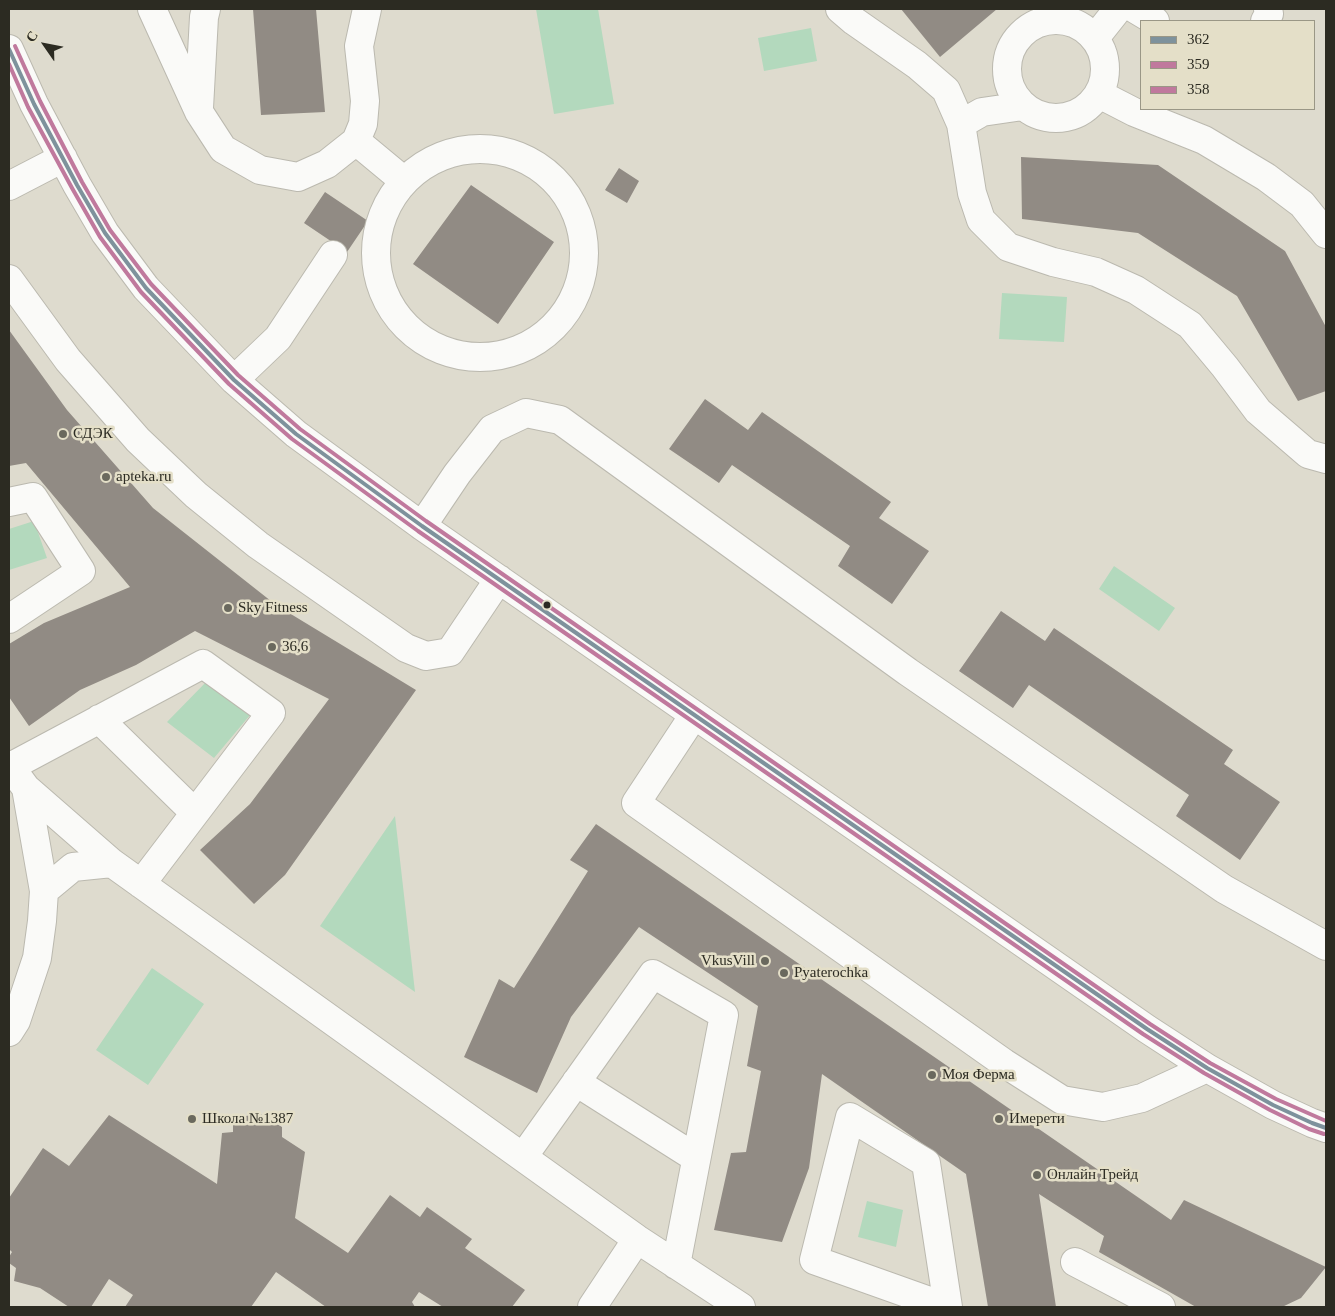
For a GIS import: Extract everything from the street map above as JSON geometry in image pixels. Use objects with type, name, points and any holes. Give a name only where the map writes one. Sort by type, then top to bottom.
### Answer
[{"type":"street","points":[[152,9],[199,112],[223,149],[260,170],[298,177],[328,164],[356,140],[363,124],[365,101],[359,46],[367,9]]},
{"type":"street","points":[[199,112],[206,9]]},
{"type":"street","points":[[840,9],[917,65],[946,90],[961,124],[972,193],[982,220],[1008,247],[1054,262],[1096,272],[1136,290],[1190,325],[1258,411],[1308,454],[1326,459]]},
{"type":"street","points":[[1095,38],[1118,9]]},
{"type":"street","points":[[1134,9],[1153,20]]},
{"type":"street","points":[[1043,15],[1082,27],[1095,38],[1104,56],[1105,75],[1099,94],[1084,110],[1064,118],[1042,117],[1023,106],[1012,91],[1007,74],[1009,56],[1017,40],[1043,15]]},
{"type":"street","points":[[9,50],[34,104],[105,234],[146,288],[234,380],[296,434],[422,526],[1139,1024],[1207,1068],[1273,1105],[1326,1128]]},
{"type":"street","points":[[1099,94],[1134,112],[1204,140],[1266,177],[1302,204],[1326,234]]},
{"type":"street","points":[[961,124],[982,112],[1023,106]]},
{"type":"street","points":[[356,140],[403,180]]},
{"type":"street","points":[[473,148],[507,151],[540,167],[557,182],[577,213],[585,249],[575,299],[550,333],[508,356],[461,358],[412,336],[383,298],[373,260],[390,199],[403,180],[435,157],[473,148]]},
{"type":"street","points":[[9,186],[63,158]]},
{"type":"street","points":[[234,380],[278,338],[332,255]]},
{"type":"street","points":[[9,279],[74,367],[138,440],[196,496],[258,545],[406,648],[426,656],[450,652],[499,579]]},
{"type":"street","points":[[422,526],[457,474],[492,429],[526,413],[560,420],[908,672],[1224,889],[1326,946]]},
{"type":"street","points":[[9,502],[33,497],[82,571],[9,619]]},
{"type":"street","points":[[141,884],[271,713],[204,664],[9,766],[26,788],[112,863],[141,884],[523,1157],[637,1239],[742,1307]]},
{"type":"street","points":[[694,714],[636,802],[1004,1064],[1062,1100],[1102,1107],[1142,1098],[1207,1068]]},
{"type":"street","points":[[99,719],[195,813]]},
{"type":"street","points":[[9,1032],[16,1021],[37,958],[42,921],[44,891],[26,788]]},
{"type":"street","points":[[44,891],[73,867],[112,863]]},
{"type":"street","points":[[523,1157],[653,974],[724,1015],[676,1265]]},
{"type":"street","points":[[576,1082],[696,1158]]},
{"type":"street","points":[[850,1117],[926,1163],[947,1307],[814,1260],[850,1117]]},
{"type":"street","points":[[592,1307],[637,1239]]},
{"type":"street","points":[[1075,1262],[1161,1307]]},
{"type":"green space","points":[[536,9],[598,9],[614,104],[554,114]]},
{"type":"green space","points":[[811,28],[817,61],[764,71],[758,38]]},
{"type":"green space","points":[[1002,293],[1067,297],[1064,342],[999,339]]},
{"type":"green space","points":[[34,521],[47,558],[9,570],[9,529]]},
{"type":"green space","points":[[1114,566],[1175,608],[1159,631],[1099,589]]},
{"type":"green space","points":[[208,680],[251,714],[214,758],[167,722]]},
{"type":"green space","points":[[395,816],[415,992],[320,926]]},
{"type":"green space","points":[[152,968],[204,1004],[148,1085],[96,1050]]},
{"type":"green space","points":[[867,1201],[903,1210],[896,1247],[858,1237]]},
{"type":"building","points":[[253,9],[316,9],[325,112],[261,115]]},
{"type":"building","points":[[901,9],[997,9],[940,57]]},
{"type":"building","points":[[1021,157],[1158,165],[1285,251],[1326,327],[1326,391],[1298,401],[1237,296],[1138,233],[1022,219]]},
{"type":"building","points":[[619,168],[639,181],[627,203],[605,190]]},
{"type":"building","points":[[471,185],[554,242],[498,324],[413,264]]},
{"type":"building","points":[[325,192],[368,221],[347,252],[304,223]]},
{"type":"building","points":[[9,330],[67,410],[153,508],[276,605],[416,690],[285,875],[254,904],[200,850],[250,804],[329,699],[195,631],[136,665],[80,690],[29,726],[9,697],[9,644],[44,623],[130,587],[26,463],[9,466]]},
{"type":"building","points":[[705,399],[748,430],[762,412],[891,502],[879,518],[929,551],[892,604],[838,566],[850,546],[732,465],[719,483],[669,449]]},
{"type":"building","points":[[1001,611],[1045,641],[1054,628],[1233,750],[1224,764],[1280,802],[1240,860],[1176,816],[1189,795],[1029,685],[1013,708],[959,671]]},
{"type":"building","points":[[596,824],[1171,1220],[1184,1200],[1326,1267],[1301,1298],[1282,1307],[1196,1307],[1099,1252],[1104,1236],[1039,1194],[1056,1307],[988,1307],[966,1174],[822,1074],[809,1168],[782,1242],[714,1230],[731,1153],[746,1152],[761,1071],[747,1066],[758,1006],[639,927],[571,1017],[537,1093],[464,1057],[499,979],[514,988],[588,871],[570,860]]},
{"type":"building","points":[[257,1112],[282,1127],[282,1137],[305,1152],[295,1218],[348,1253],[390,1195],[420,1217],[427,1207],[472,1239],[465,1248],[525,1290],[512,1307],[443,1307],[419,1292],[412,1302],[415,1307],[326,1307],[276,1272],[251,1307],[125,1307],[133,1295],[109,1279],[91,1307],[69,1307],[40,1288],[14,1281],[16,1268],[9,1263],[9,1257],[12,1252],[9,1249],[9,1198],[43,1148],[69,1166],[109,1115],[217,1184],[222,1133],[233,1132],[233,1121]]},
{"type":"transit line","name":"358","points":[[15,46],[40,101],[82,182],[110,230],[151,284],[238,375],[300,429],[426,521],[1150,1024],[1210,1063],[1276,1099],[1326,1121]]},
{"type":"transit line","name":"362","points":[[9,49],[34,104],[105,233],[146,288],[234,380],[296,434],[422,526],[1147,1029],[1207,1068],[1273,1105],[1326,1128]]},
{"type":"transit line","name":"359","points":[[9,64],[28,107],[100,237],[141,292],[229,384],[292,439],[418,531],[1143,1034],[1204,1073],[1270,1110],[1309,1129],[1324,1134]]},
{"type":"place","name":"СДЭК","points":[[63,434]]},
{"type":"place","name":"apteka.ru","points":[[106,477]]},
{"type":"place","name":"Sky Fitness","points":[[228,608]]},
{"type":"place","name":"36,6","points":[[272,647]]},
{"type":"place","name":"VkusVill","points":[[765,961]]},
{"type":"place","name":"Pyaterochka","points":[[784,973]]},
{"type":"place","name":"Моя Ферма","points":[[932,1075]]},
{"type":"place","name":"Школа №1387","points":[[192,1119]]},
{"type":"place","name":"Имерети","points":[[999,1119]]},
{"type":"place","name":"Онлайн Трейд","points":[[1037,1175]]}]
